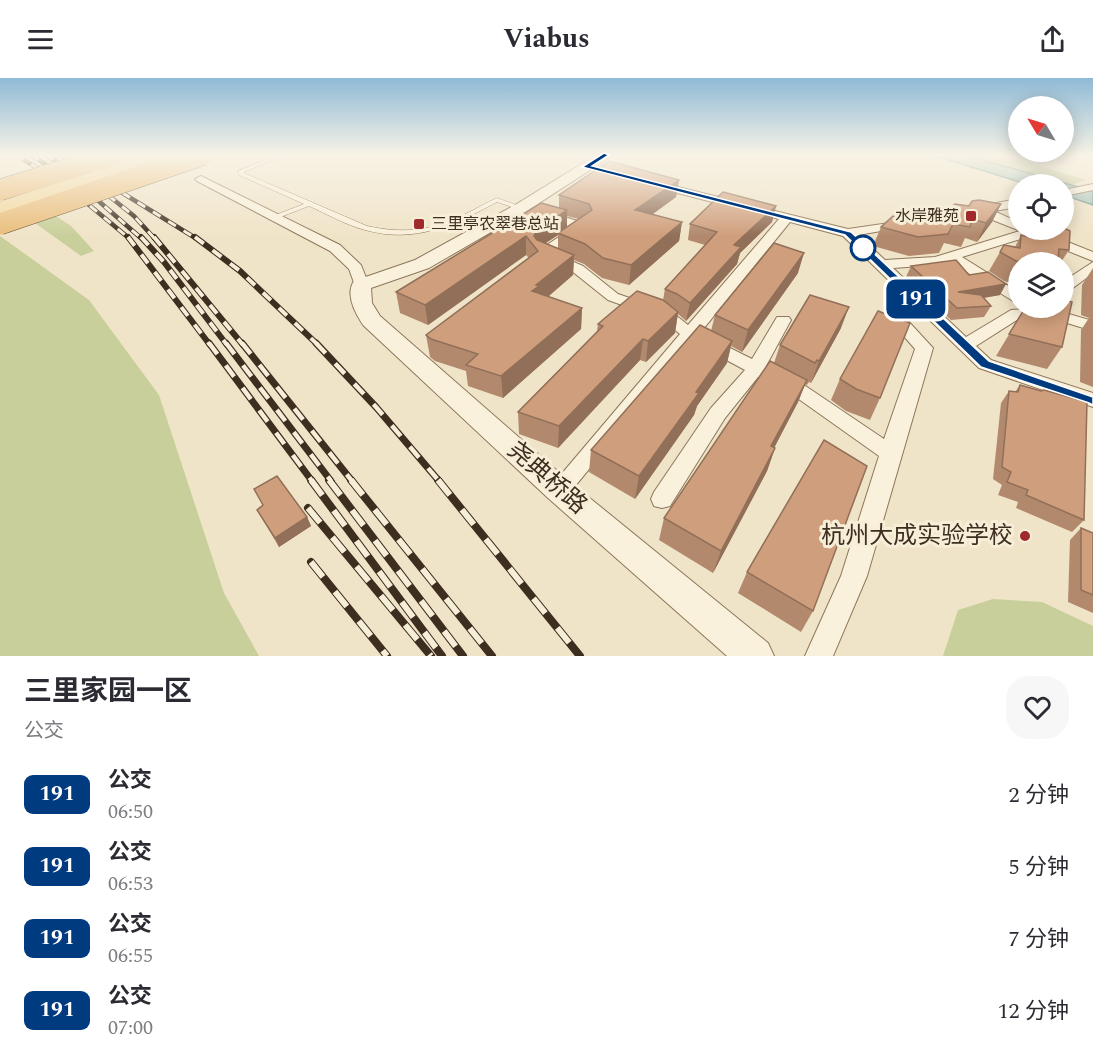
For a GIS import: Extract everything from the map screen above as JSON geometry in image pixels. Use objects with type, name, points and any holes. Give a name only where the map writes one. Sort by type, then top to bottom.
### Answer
[{"type":"highway","points":[[0,190],[26,182]]},
{"type":"highway","points":[[0,224],[123,182]]},
{"type":"main road","points":[[0,202],[63,182]]},
{"type":"main road","points":[[0,212],[91,182]]},
{"type":"street","points":[[207,182],[335,248],[350,260],[361,277],[361,285],[422,264],[562,182]]},
{"type":"street","points":[[646,182],[848,234],[916,221]]},
{"type":"street","points":[[1074,191],[1091,188]]},
{"type":"street","points":[[964,213],[1008,205]]},
{"type":"street","points":[[521,208],[582,226],[543,254],[578,269],[613,297],[667,316],[690,334],[800,391],[890,453]]},
{"type":"street","points":[[980,210],[1008,222]]},
{"type":"street","points":[[558,490],[787,218]]},
{"type":"street","points":[[848,234],[985,364],[1093,400]]},
{"type":"street","points":[[881,265],[936,261],[1008,236]]},
{"type":"street","points":[[1053,240],[1093,256]]},
{"type":"street","points":[[952,256],[1008,292]]},
{"type":"street","points":[[1074,280],[1093,266]]},
{"type":"street","name":"尧典桥路","points":[[361,285],[362,303],[371,320],[558,490],[754,656]]},
{"type":"street","points":[[964,345],[1009,318]]},
{"type":"street","points":[[1066,318],[1093,326]]},
{"type":"street","points":[[662,500],[718,413],[756,368],[783,320]]},
{"type":"street","points":[[819,656],[854,576],[924,348],[903,326]]},
{"type":"lane","points":[[259,182],[365,228],[383,233],[401,234],[443,227],[462,220],[497,200],[521,208]]},
{"type":"lane","points":[[275,217],[309,204]]},
{"type":"green space","points":[[0,182],[4,182],[71,226],[94,251],[81,256],[0,198]]},
{"type":"green space","points":[[0,236],[89,300],[159,395],[224,593],[259,656],[0,656]]},
{"type":"green space","points":[[993,599],[1042,602],[1093,626],[1093,656],[943,656],[958,610]]},
{"type":"water","points":[[1074,186],[1093,191],[1093,205],[1074,198]]},
{"type":"building","points":[[578,182],[676,182],[635,210],[682,222],[631,265],[603,258],[585,244],[558,233],[592,210],[589,204],[559,195]]},
{"type":"building","points":[[723,192],[776,206],[734,245],[741,247],[690,303],[665,289],[717,232],[690,224]]},
{"type":"building","points":[[972,201],[1001,204],[986,223],[972,219],[970,227],[953,224],[948,234],[918,237],[881,227],[893,216],[910,220],[921,213],[931,215],[933,207],[949,209],[955,204],[969,206]]},
{"type":"building","points":[[541,203],[567,210],[537,230],[534,236],[537,240],[574,255],[536,285],[539,286],[532,291],[582,308],[501,376],[466,365],[478,354],[431,339],[426,335],[538,251],[526,236],[425,305],[396,292]]},
{"type":"building","points":[[1021,240],[1070,240],[1069,250],[1059,249],[1059,252],[1008,252],[1008,256],[1000,252],[1004,245],[1020,248]]},
{"type":"building","points":[[774,243],[804,253],[748,330],[715,315]]},
{"type":"building","points":[[956,260],[969,275],[988,272],[1006,284],[958,292],[981,295],[991,306],[957,308],[911,266]]},
{"type":"building","points":[[637,291],[663,300],[678,312],[648,341],[643,339],[559,426],[518,412],[603,326],[598,324]]},
{"type":"building","points":[[810,295],[849,307],[819,361],[815,363],[780,345]]},
{"type":"building","points":[[878,311],[910,323],[880,398],[856,389],[840,379]]},
{"type":"building","points":[[1019,318],[1068,318],[1062,347],[1009,334]]},
{"type":"building","points":[[700,325],[732,341],[696,392],[699,393],[639,476],[591,450]]},
{"type":"building","points":[[770,361],[807,380],[771,446],[775,448],[721,551],[664,518]]},
{"type":"building","points":[[1020,385],[1087,402],[1084,520],[1026,495],[1028,490],[1007,482],[1011,472],[1002,467],[1009,391],[1018,392]]},
{"type":"building","points":[[824,440],[867,466],[813,611],[747,572]]},
{"type":"building","points":[[277,476],[307,517],[275,538],[257,510],[263,505],[254,489]]},
{"type":"building","points":[[1081,528],[1093,533],[1093,595],[1081,590]]},
{"type":"railway","points":[[60,182],[129,238]]},
{"type":"railway","points":[[73,182],[86,190],[142,239]]},
{"type":"railway","points":[[105,182],[197,239]]},
{"type":"railway","points":[[94,184],[134,216],[155,239]]},
{"type":"railway","points":[[141,237],[164,262],[227,345]]},
{"type":"railway","points":[[154,237],[243,345]]},
{"type":"railway","points":[[195,237],[240,271],[317,344]]},
{"type":"railway","points":[[129,238],[210,345]]},
{"type":"railway","points":[[209,343],[312,481]]},
{"type":"railway","points":[[226,343],[331,481]]},
{"type":"railway","points":[[242,343],[352,481]]},
{"type":"railway","points":[[317,344],[376,407],[439,481]]},
{"type":"railway","points":[[311,480],[442,656]]},
{"type":"railway","points":[[329,480],[463,656]]},
{"type":"railway","points":[[351,480],[492,656]]},
{"type":"railway","points":[[438,480],[580,656]]},
{"type":"railway","points":[[308,508],[431,656]]},
{"type":"railway","points":[[311,562],[387,656]]},
{"type":"bus line","name":"191","points":[[645,182],[848,234],[985,364],[1093,400]]},
{"type":"place","name":"水岸雅苑","points":[[971,216]]},
{"type":"place","name":"三里亭农翠巷总站","points":[[419,224]]},
{"type":"place","name":"杭州大成实验学校","points":[[1025,536]]}]
